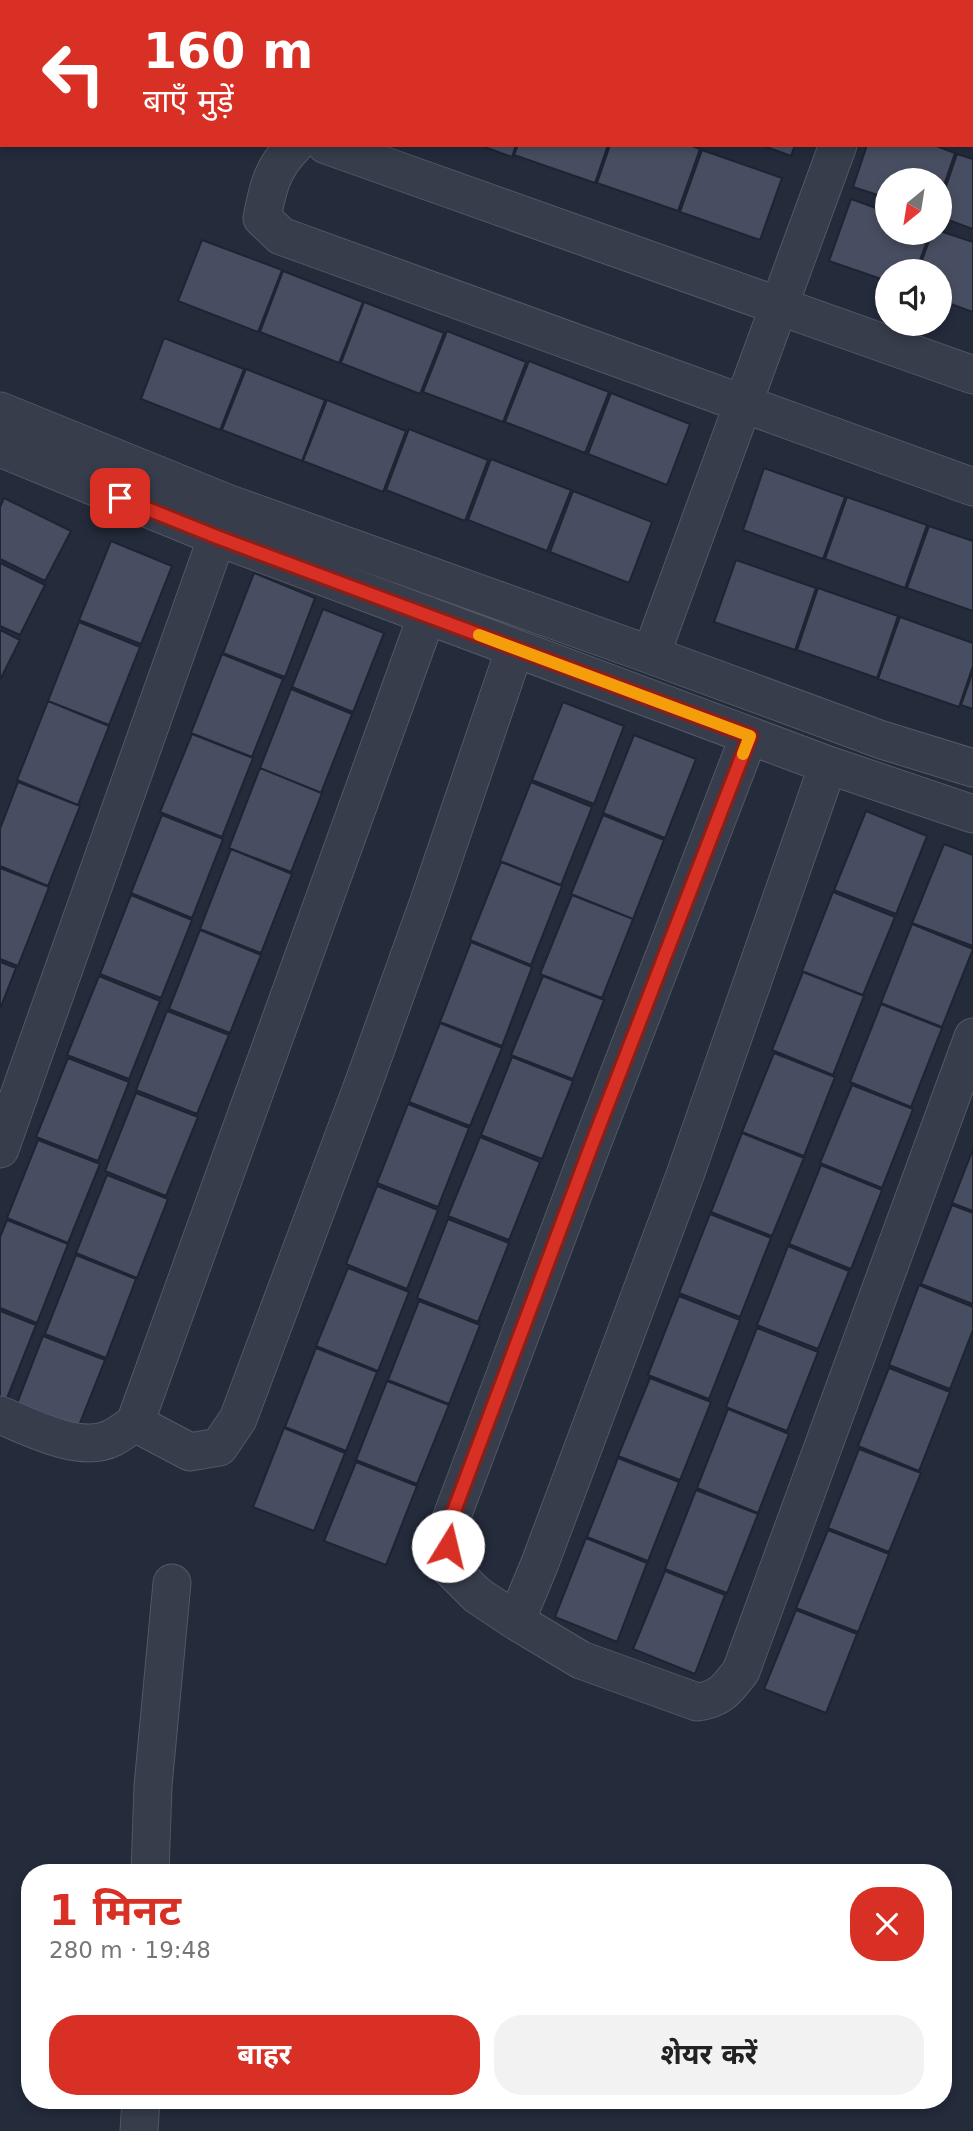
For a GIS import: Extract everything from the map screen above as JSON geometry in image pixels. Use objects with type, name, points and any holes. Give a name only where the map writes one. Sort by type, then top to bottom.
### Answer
[{"type":"street","points":[[293,147],[283,158],[270,181],[262,218],[281,236],[973,487]]},
{"type":"street","points":[[332,147],[973,375]]},
{"type":"street","points":[[651,655],[837,147]]},
{"type":"street","points":[[0,411],[227,503],[882,740],[973,768]]},
{"type":"street","points":[[0,448],[217,537],[828,765],[973,814]]},
{"type":"street","points":[[0,1149],[217,537]]},
{"type":"street","points":[[0,1415],[64,1441],[80,1443],[110,1440],[135,1423],[426,615]]},
{"type":"street","points":[[135,1423],[190,1452],[219,1447],[238,1419],[428,904],[515,648]]},
{"type":"street","points":[[750,736],[587,1156],[448,1527],[448,1566],[477,1595],[582,1660],[697,1702],[714,1700],[727,1688],[741,1671],[973,1037]]},
{"type":"street","points":[[516,1621],[685,1175],[828,765]]},
{"type":"street","points":[[150,1864],[153,1786],[172,1583]]},
{"type":"street","points":[[139,2131],[140,2109]]},
{"type":"building","points":[[484,147],[515,147],[512,157]]},
{"type":"building","points":[[517,147],[607,147],[595,183],[514,155]]},
{"type":"building","points":[[609,147],[700,149],[678,211],[597,183]]},
{"type":"building","points":[[766,147],[794,147],[791,156]]},
{"type":"building","points":[[866,147],[939,147],[955,153],[950,168],[875,168],[875,194],[853,187]]},
{"type":"building","points":[[702,150],[782,178],[760,240],[680,212]]},
{"type":"building","points":[[957,154],[973,159],[973,229],[952,221],[952,169]]},
{"type":"building","points":[[851,199],[875,208],[875,245],[926,245],[920,259],[875,259],[875,277],[829,261]]},
{"type":"building","points":[[952,235],[973,242],[973,312],[952,304],[952,259],[922,259],[928,245],[952,245]]},
{"type":"building","points":[[202,240],[282,270],[258,332],[178,301]]},
{"type":"building","points":[[283,271],[363,302],[339,363],[260,332]]},
{"type":"building","points":[[364,302],[444,333],[420,394],[341,363]]},
{"type":"building","points":[[447,331],[526,362],[503,422],[423,392]]},
{"type":"building","points":[[164,338],[244,369],[220,430],[141,399]]},
{"type":"building","points":[[529,361],[609,392],[585,453],[505,422]]},
{"type":"building","points":[[246,369],[325,400],[302,461],[222,430]]},
{"type":"building","points":[[611,393],[690,424],[667,485],[588,454]]},
{"type":"building","points":[[327,400],[406,431],[383,492],[303,461]]},
{"type":"building","points":[[409,429],[488,460],[465,521],[386,490]]},
{"type":"building","points":[[491,459],[571,490],[547,551],[468,520]]},
{"type":"building","points":[[764,468],[845,497],[823,559],[743,530]]},
{"type":"building","points":[[573,491],[652,522],[629,583],[550,552]]},
{"type":"building","points":[[847,497],[927,525],[905,588],[825,559]]},
{"type":"building","points":[[4,498],[71,531],[45,581],[0,559],[0,507]]},
{"type":"building","points":[[929,526],[973,541],[973,611],[907,588]]},
{"type":"building","points":[[111,541],[172,566],[141,644],[79,620]]},
{"type":"building","points":[[736,560],[816,588],[795,650],[714,622]]},
{"type":"building","points":[[0,563],[45,585],[20,635],[0,626]]},
{"type":"building","points":[[254,573],[315,598],[285,677],[223,653]]},
{"type":"building","points":[[818,588],[898,616],[877,678],[797,650]]},
{"type":"building","points":[[323,609],[384,633],[353,712],[292,687]]},
{"type":"building","points":[[900,617],[973,643],[973,666],[959,707],[878,679]]},
{"type":"building","points":[[79,622],[140,647],[109,725],[48,701]]},
{"type":"building","points":[[0,630],[20,640],[0,680]]},
{"type":"building","points":[[222,654],[283,679],[252,757],[191,733]]},
{"type":"building","points":[[973,671],[973,709],[961,705]]},
{"type":"building","points":[[291,689],[352,714],[321,793],[260,768]]},
{"type":"building","points":[[48,701],[109,726],[78,805],[17,780]]},
{"type":"building","points":[[563,702],[624,726],[594,804],[532,780]]},
{"type":"building","points":[[192,734],[253,758],[222,837],[160,812]]},
{"type":"building","points":[[634,735],[696,759],[665,838],[603,813]]},
{"type":"building","points":[[260,768],[322,793],[291,872],[229,848]]},
{"type":"building","points":[[18,782],[80,806],[48,886],[0,866],[0,829]]},
{"type":"building","points":[[531,782],[592,807],[561,885],[500,861]]},
{"type":"building","points":[[866,811],[927,836],[896,914],[834,890]]},
{"type":"building","points":[[162,815],[223,839],[192,918],[131,893]]},
{"type":"building","points":[[603,815],[664,840],[633,919],[571,894]]},
{"type":"building","points":[[944,844],[973,855],[973,946],[912,923]]},
{"type":"building","points":[[231,849],[292,874],[261,953],[200,929]]},
{"type":"building","points":[[501,862],[562,886],[531,965],[470,940]]},
{"type":"building","points":[[0,868],[49,887],[18,966],[0,959]]},
{"type":"building","points":[[833,892],[895,917],[863,995],[802,971]]},
{"type":"building","points":[[131,895],[192,920],[161,998],[100,974]]},
{"type":"building","points":[[572,895],[633,919],[602,998],[540,974]]},
{"type":"building","points":[[912,924],[973,949],[942,1027],[881,1003]]},
{"type":"building","points":[[200,930],[261,955],[230,1033],[169,1009]]},
{"type":"building","points":[[471,942],[532,967],[502,1046],[440,1022]]},
{"type":"building","points":[[0,962],[16,968],[0,1009]]},
{"type":"building","points":[[803,972],[864,996],[833,1075],[772,1050]]},
{"type":"building","points":[[99,976],[160,1001],[129,1079],[67,1055]]},
{"type":"building","points":[[543,976],[604,1000],[573,1079],[511,1055]]},
{"type":"building","points":[[881,1004],[942,1028],[911,1107],[850,1082]]},
{"type":"building","points":[[167,1011],[229,1035],[197,1114],[136,1090]]},
{"type":"building","points":[[440,1023],[502,1048],[470,1126],[409,1102]]},
{"type":"building","points":[[774,1053],[835,1077],[804,1156],[742,1132]]},
{"type":"building","points":[[512,1057],[573,1081],[542,1159],[481,1135]]},
{"type":"building","points":[[68,1058],[129,1082],[98,1161],[36,1137]]},
{"type":"building","points":[[852,1085],[913,1109],[882,1188],[820,1163]]},
{"type":"building","points":[[136,1093],[198,1117],[166,1196],[105,1171]]},
{"type":"building","points":[[408,1104],[469,1128],[438,1207],[377,1183]]},
{"type":"building","points":[[742,1133],[804,1158],[772,1236],[711,1212]]},
{"type":"building","points":[[480,1137],[540,1162],[509,1240],[448,1216]]},
{"type":"building","points":[[38,1140],[100,1164],[68,1243],[7,1218]]},
{"type":"building","points":[[973,1149],[973,1211],[952,1203]]},
{"type":"building","points":[[821,1165],[882,1190],[851,1269],[789,1244]]},
{"type":"building","points":[[107,1175],[168,1199],[137,1278],[76,1253]]},
{"type":"building","points":[[377,1186],[438,1210],[407,1289],[346,1264]]},
{"type":"building","points":[[952,1205],[973,1213],[973,1304],[921,1284]]},
{"type":"building","points":[[710,1214],[771,1238],[740,1317],[679,1293]]},
{"type":"building","points":[[448,1219],[509,1243],[478,1322],[417,1298]]},
{"type":"building","points":[[7,1220],[68,1244],[37,1323],[0,1308],[0,1237]]},
{"type":"building","points":[[788,1246],[849,1271],[818,1349],[757,1325]]},
{"type":"building","points":[[76,1255],[136,1279],[106,1358],[45,1334]]},
{"type":"building","points":[[348,1268],[409,1292],[378,1371],[316,1346]]},
{"type":"building","points":[[919,1285],[973,1307],[973,1330],[950,1389],[889,1365]]},
{"type":"building","points":[[679,1296],[740,1320],[709,1399],[648,1375]]},
{"type":"building","points":[[419,1301],[480,1325],[449,1404],[388,1380]]},
{"type":"building","points":[[0,1311],[36,1325],[5,1403],[0,1402]]},
{"type":"building","points":[[757,1328],[818,1352],[787,1431],[726,1407]]},
{"type":"building","points":[[43,1336],[105,1360],[74,1438],[13,1414]]},
{"type":"building","points":[[316,1348],[377,1372],[346,1451],[285,1427]]},
{"type":"building","points":[[889,1368],[950,1392],[919,1471],[858,1446]]},
{"type":"building","points":[[650,1378],[711,1402],[680,1480],[618,1456]]},
{"type":"building","points":[[387,1381],[449,1405],[417,1484],[356,1460]]},
{"type":"building","points":[[728,1409],[789,1434],[758,1513],[697,1488]]},
{"type":"building","points":[[284,1428],[345,1453],[314,1531],[253,1507]]},
{"type":"building","points":[[859,1449],[921,1473],[889,1552],[828,1528]]},
{"type":"building","points":[[618,1458],[679,1482],[648,1561],[587,1537]]},
{"type":"building","points":[[356,1462],[417,1486],[386,1565],[324,1541]]},
{"type":"building","points":[[696,1490],[758,1514],[727,1593],[665,1569]]},
{"type":"building","points":[[828,1530],[889,1554],[858,1632],[796,1608]]},
{"type":"building","points":[[586,1538],[647,1563],[617,1642],[555,1617]]},
{"type":"building","points":[[665,1571],[725,1595],[695,1674],[633,1649]]},
{"type":"building","points":[[796,1610],[857,1634],[826,1713],[764,1689]]},
{"type":"slow traffic","points":[[479,635],[750,736],[743,754]]},
{"type":"route","points":[[120,498],[217,537],[750,736],[448,1527],[448,1546]]}]
